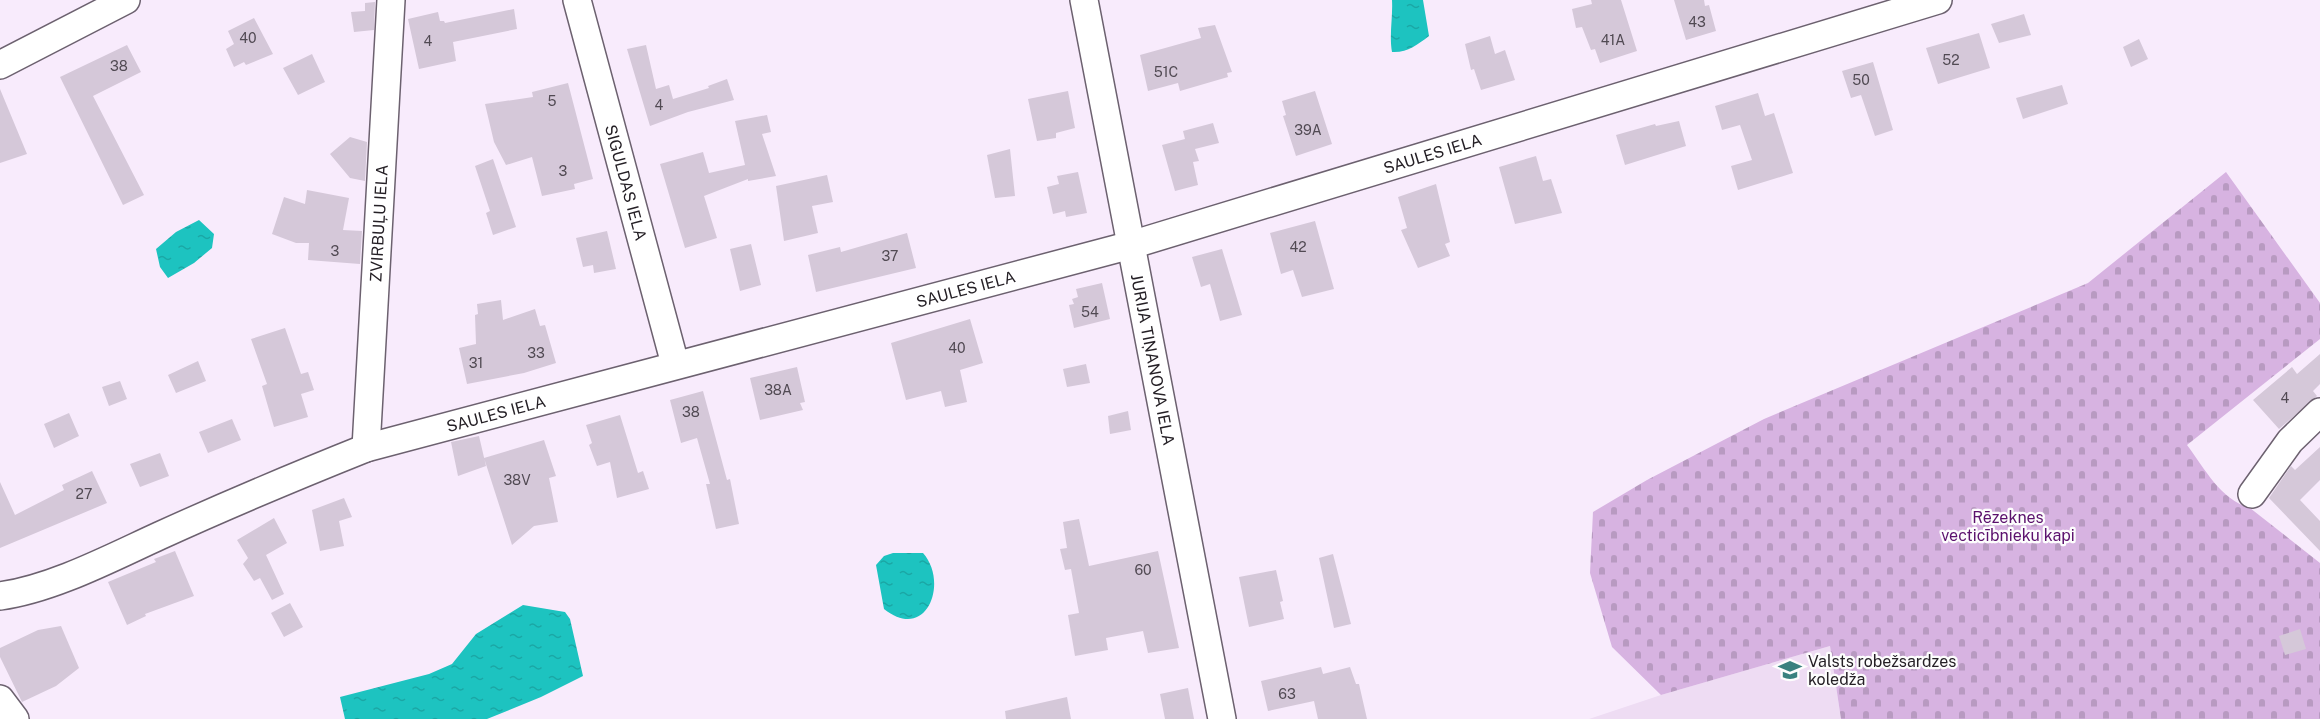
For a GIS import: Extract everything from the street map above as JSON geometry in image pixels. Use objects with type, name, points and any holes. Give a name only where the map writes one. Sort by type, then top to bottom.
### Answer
[{"type":"street","points":[[0,65],[126,0]]},
{"type":"street","name":"ZVIRBUĻU IELA","points":[[366,448],[391,0]]},
{"type":"street","name":"SIGULDAS IELA","points":[[577,0],[675,364]]},
{"type":"street","name":"JURIJA TIŅANOVA IELA","points":[[1084,0],[1222,719]]},
{"type":"street","name":"SAULES IELA","points":[[0,596],[21,593],[98,564],[273,485],[366,448],[675,364],[1131,245],[1938,0]]},
{"type":"street","points":[[2252,494],[2290,441],[2320,412]]},
{"type":"street","points":[[0,699],[15,719]]},
{"type":"shaded area","name":"Valsts robežsardzes koledža","points":[[1830,646],[1841,719],[1589,719],[1661,695]]},
{"type":"green space","name":"Rēzeknes vecticībnieku kapi","points":[[2226,172],[2320,303],[2320,339],[2187,445],[2207,473],[2230,498],[2250,508],[2320,563],[2320,719],[1841,719],[1830,646],[1661,695],[1612,647],[1590,573],[1593,512],[1647,480],[1764,419],[2088,283]]},
{"type":"water","points":[[1392,0],[1423,0],[1429,36],[1412,48],[1397,52],[1392,52],[1391,46]]},
{"type":"water","points":[[199,220],[214,234],[212,248],[194,263],[168,278],[160,267],[156,249],[176,232]]},
{"type":"water","points":[[893,553],[923,553],[931,565],[934,579],[929,605],[922,614],[912,619],[899,618],[884,609],[876,565],[884,556]]},
{"type":"water","points":[[523,605],[565,612],[570,619],[583,676],[541,697],[487,719],[345,719],[340,697],[429,674],[452,664],[476,634]]},
{"type":"building","points":[[1591,0],[1621,0],[1637,51],[1600,63],[1595,49],[1591,50],[1582,27],[1576,28],[1572,9],[1592,4]]},
{"type":"building","points":[[1674,0],[1704,0],[1705,6],[1709,5],[1716,31],[1686,40]]},
{"type":"building","points":[[375,2],[374,30],[354,32],[351,12],[365,11],[365,3]]},
{"type":"building","points":[[514,9],[517,29],[453,42],[456,61],[419,69],[408,19],[438,12],[440,21],[445,23]]},
{"type":"building","points":[[2024,14],[2031,35],[1999,43],[1991,24]]},
{"type":"building","points":[[254,18],[273,54],[246,65],[244,62],[234,67],[226,49],[234,44],[228,31]]},
{"type":"building","points":[[1215,25],[1232,72],[1227,73],[1228,77],[1180,91],[1178,83],[1148,91],[1140,55],[1201,38],[1198,28]]},
{"type":"building","points":[[1979,33],[1990,68],[1938,84],[1926,48]]},
{"type":"building","points":[[1490,36],[1495,54],[1505,50],[1515,80],[1481,90],[1474,69],[1471,70],[1465,44]]},
{"type":"building","points":[[2139,39],[2148,59],[2131,67],[2123,47]]},
{"type":"building","points":[[127,45],[141,72],[93,96],[144,195],[123,205],[60,77]]},
{"type":"building","points":[[646,45],[656,89],[669,85],[673,99],[709,88],[708,86],[727,79],[734,100],[688,112],[650,126],[627,49]]},
{"type":"building","points":[[312,54],[325,82],[298,95],[283,68]]},
{"type":"building","points":[[1873,62],[1893,130],[1875,136],[1861,95],[1851,98],[1842,71]]},
{"type":"building","points":[[568,83],[593,179],[574,184],[575,189],[542,196],[532,157],[506,165],[494,142],[485,104],[533,97],[532,92]]},
{"type":"building","points":[[2062,85],[2068,104],[2023,119],[2016,98]]},
{"type":"building","points":[[0,89],[27,154],[0,163]]},
{"type":"building","points":[[1068,91],[1075,128],[1056,133],[1056,138],[1037,141],[1028,99]]},
{"type":"building","points":[[1315,91],[1332,144],[1296,156],[1283,116],[1286,115],[1282,101]]},
{"type":"building","points":[[1758,93],[1765,116],[1774,113],[1793,173],[1738,190],[1731,166],[1752,160],[1740,125],[1722,130],[1715,106]]},
{"type":"building","points":[[767,115],[771,132],[762,134],[776,176],[748,181],[748,179],[704,196],[717,238],[685,248],[660,164],[703,152],[709,173],[745,165],[735,121]]},
{"type":"building","points":[[1679,121],[1686,146],[1625,165],[1616,135],[1655,124],[1656,126]]},
{"type":"building","points":[[1213,123],[1219,143],[1195,149],[1199,161],[1193,162],[1198,185],[1175,191],[1162,145],[1185,139],[1183,131]]},
{"type":"building","points":[[350,137],[367,142],[365,181],[350,178],[330,154]]},
{"type":"building","points":[[1010,149],[1015,196],[995,198],[987,155]]},
{"type":"building","points":[[1536,156],[1543,181],[1551,179],[1562,213],[1515,224],[1499,167]]},
{"type":"building","points":[[493,159],[516,227],[493,235],[486,213],[490,211],[475,166]]},
{"type":"building","points":[[1078,172],[1087,213],[1066,217],[1065,211],[1053,214],[1047,187],[1059,184],[1057,176]]},
{"type":"building","points":[[827,175],[833,202],[812,206],[818,233],[784,241],[776,186]]},
{"type":"building","points":[[1436,184],[1450,242],[1445,244],[1450,256],[1418,268],[1401,230],[1407,228],[1398,197]]},
{"type":"building","points":[[307,190],[349,198],[343,230],[362,231],[360,264],[308,260],[309,243],[296,243],[272,234],[284,197],[305,204]]},
{"type":"building","points":[[1315,221],[1334,289],[1302,297],[1293,270],[1281,274],[1270,233]]},
{"type":"building","points":[[607,231],[616,269],[594,273],[593,265],[583,267],[576,238]]},
{"type":"building","points":[[907,233],[916,268],[816,292],[808,255],[840,247],[841,252]]},
{"type":"building","points":[[751,244],[761,285],[740,291],[730,249]]},
{"type":"building","points":[[1222,249],[1242,315],[1220,321],[1210,284],[1201,287],[1192,257]]},
{"type":"building","points":[[1102,283],[1110,319],[1074,328],[1069,305],[1074,304],[1072,299],[1078,297],[1076,289]]},
{"type":"building","points":[[501,300],[503,320],[535,309],[540,326],[545,325],[556,363],[524,373],[467,384],[459,348],[476,344],[477,304]]},
{"type":"building","points":[[970,319],[983,363],[960,370],[967,402],[945,407],[941,391],[906,400],[891,343]]},
{"type":"building","points":[[285,328],[301,374],[308,372],[314,390],[301,394],[308,417],[274,427],[262,386],[267,384],[251,339]]},
{"type":"building","points":[[2320,354],[2320,384],[2313,391],[2317,396],[2279,429],[2253,400],[2292,367],[2297,374]]},
{"type":"building","points":[[198,361],[206,381],[176,393],[168,375]]},
{"type":"building","points":[[1086,364],[1090,383],[1067,387],[1063,369]]},
{"type":"building","points":[[797,367],[805,402],[800,403],[803,410],[760,420],[750,378]]},
{"type":"building","points":[[120,381],[127,399],[109,406],[102,387]]},
{"type":"building","points":[[703,391],[727,480],[730,479],[739,524],[716,529],[706,484],[710,484],[697,438],[681,443],[670,400]]},
{"type":"building","points":[[1128,411],[1131,430],[1110,434],[1108,416]]},
{"type":"building","points":[[69,413],[79,436],[54,448],[44,424]]},
{"type":"building","points":[[620,415],[638,473],[643,471],[649,489],[617,498],[610,462],[597,466],[589,445],[592,443],[586,425]]},
{"type":"building","points":[[232,419],[241,440],[208,453],[199,432]]},
{"type":"building","points":[[479,436],[486,466],[458,476],[451,442]]},
{"type":"building","points":[[544,440],[556,476],[549,478],[558,522],[534,526],[512,545],[484,458]]},
{"type":"building","points":[[2320,447],[2320,480],[2300,500],[2320,521],[2320,551],[2269,498],[2291,466],[2295,470]]},
{"type":"building","points":[[160,453],[169,476],[140,487],[130,464]]},
{"type":"building","points":[[92,471],[107,503],[0,548],[0,482],[15,515],[64,490],[62,485]]},
{"type":"building","points":[[344,498],[352,517],[339,521],[344,546],[320,551],[312,510]]},
{"type":"building","points":[[274,518],[287,543],[266,555],[284,594],[272,600],[260,578],[254,581],[243,564],[248,558],[237,540]]},
{"type":"building","points":[[1079,519],[1089,566],[1158,551],[1179,648],[1148,653],[1143,631],[1106,638],[1108,650],[1075,656],[1068,615],[1079,613],[1071,569],[1065,570],[1060,549],[1067,548],[1063,522]]},
{"type":"building","points":[[175,551],[194,596],[145,614],[146,616],[127,625],[108,582],[156,562],[154,559]]},
{"type":"building","points":[[1333,554],[1351,624],[1334,628],[1319,558]]},
{"type":"building","points":[[1276,570],[1283,601],[1280,602],[1284,619],[1249,627],[1239,577]]},
{"type":"building","points":[[290,603],[303,627],[284,637],[271,613]]},
{"type":"building","points":[[61,626],[79,668],[56,686],[22,702],[0,657],[0,648],[38,630]]},
{"type":"building","points":[[2300,629],[2306,649],[2285,655],[2279,636]]},
{"type":"building","points":[[1321,667],[1323,674],[1350,667],[1356,684],[1359,684],[1367,719],[1318,719],[1314,701],[1268,711],[1261,681]]},
{"type":"building","points":[[1188,688],[1194,719],[1165,719],[1160,694]]},
{"type":"building","points":[[1067,697],[1071,719],[1006,719],[1005,711]]},
{"type":"place","name":"Valsts robežsardzes koledža","points":[[1790,670]]}]
